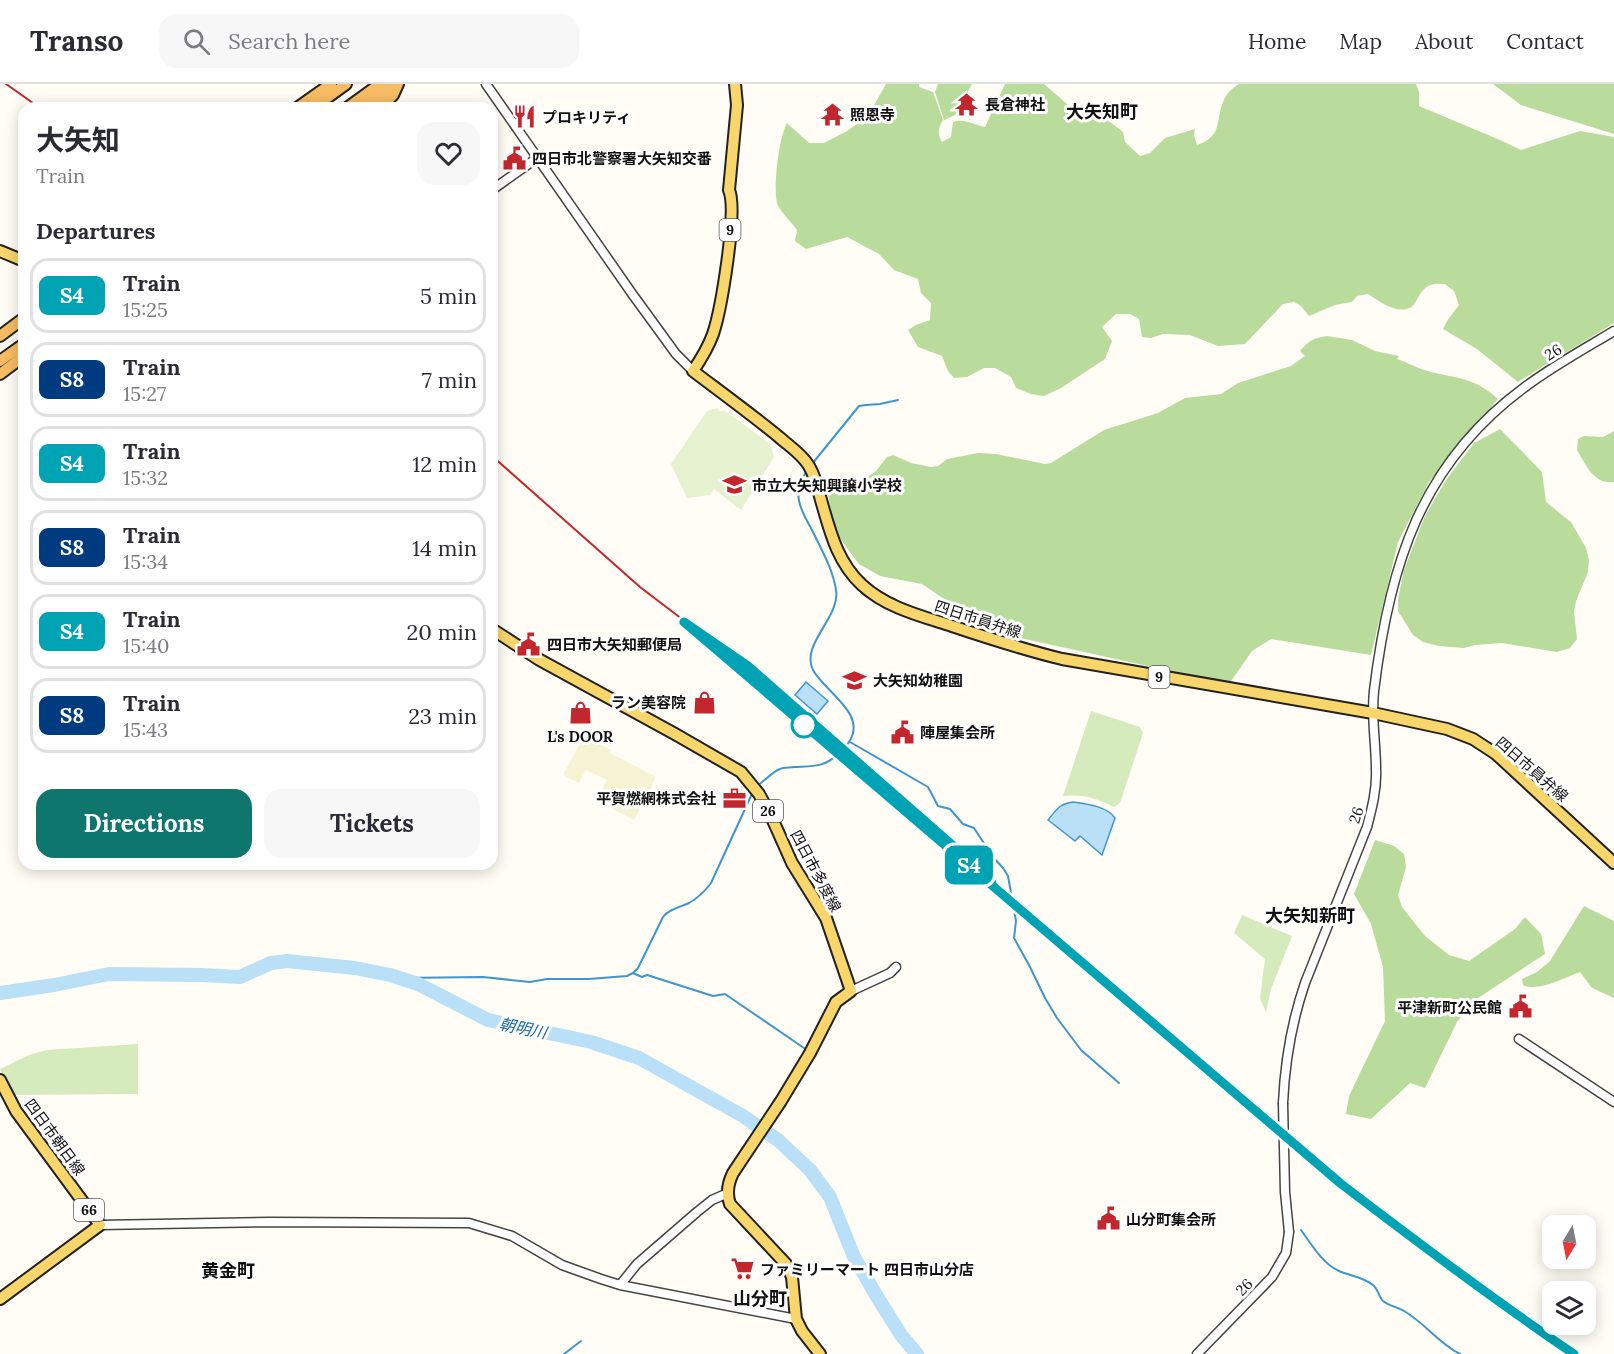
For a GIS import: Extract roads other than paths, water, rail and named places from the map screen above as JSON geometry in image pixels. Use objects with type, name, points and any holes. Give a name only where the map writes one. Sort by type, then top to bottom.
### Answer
[{"type":"highway","points":[[306,102],[331,84]]},
{"type":"highway","points":[[321,102],[346,84]]},
{"type":"highway","points":[[355,102],[380,84]]},
{"type":"highway","points":[[371,102],[393,84]]},
{"type":"highway","points":[[386,102],[393,95],[398,84]]},
{"type":"highway","points":[[0,336],[18,322]]},
{"type":"highway","points":[[0,361],[18,348]]},
{"type":"highway","points":[[0,374],[18,360]]},
{"type":"main road","name":"9","points":[[693,371],[714,332],[726,267],[731,214],[729,190],[737,105],[735,84]]},
{"type":"main road","points":[[0,251],[18,258]]},
{"type":"main road","name":"四日市員弁線","points":[[693,371],[799,454],[810,469],[832,540],[844,564],[862,585],[893,606],[978,635],[1062,659],[1373,713],[1448,729],[1473,739],[1496,754],[1614,862]]},
{"type":"main road","name":"四日市多度線","points":[[498,633],[538,658],[741,772],[759,794],[792,863],[826,918],[851,991]]},
{"type":"main road","points":[[820,1354],[802,1331],[796,1319],[792,1277],[786,1264],[730,1204],[729,1180],[810,1053],[836,1002],[851,991]]},
{"type":"main road","name":"四日市朝日線","points":[[0,1080],[16,1112],[100,1225]]},
{"type":"main road","name":"66","points":[[0,1299],[100,1225]]},
{"type":"street","points":[[486,84],[633,295],[676,354],[693,371]]},
{"type":"street","points":[[498,186],[537,158]]},
{"type":"street","name":"26","points":[[1197,1354],[1272,1278],[1286,1253],[1288,1232],[1283,1103],[1286,1057],[1305,983],[1367,827],[1373,804],[1376,771],[1374,692],[1389,601],[1408,538],[1438,479],[1472,435],[1526,386],[1614,331]]},
{"type":"street","points":[[851,991],[890,973],[897,967]]},
{"type":"street","points":[[1519,1039],[1614,1102]]},
{"type":"street","points":[[620,1285],[637,1264],[697,1212],[712,1200],[728,1192]]},
{"type":"street","points":[[100,1225],[269,1222],[469,1223],[512,1236],[562,1265],[601,1280],[796,1319]]},
{"type":"water","points":[[806,682],[828,701],[817,714],[795,695]]},
{"type":"water","points":[[1073,802],[1102,808],[1115,818],[1102,855],[1080,836],[1075,841],[1048,820],[1061,806]]},
{"type":"waterway","points":[[812,464],[859,406],[898,400]]},
{"type":"waterway","points":[[758,785],[782,768],[824,764],[847,745],[853,732],[853,722],[849,712],[818,678],[810,660],[816,640],[833,610],[836,590],[823,552],[804,516],[799,501],[800,485],[807,471]]},
{"type":"waterway","points":[[850,742],[928,787],[938,806],[950,809],[963,824],[974,828],[1008,876],[1016,921],[1014,938],[1045,998],[1081,1050],[1119,1083]]},
{"type":"waterway","points":[[399,978],[483,977],[530,982],[547,979],[627,976],[633,973],[638,968],[665,914],[695,899],[711,883],[751,796]]},
{"type":"waterway","name":"朝明川","points":[[0,993],[109,974],[240,977],[271,963],[287,961],[355,968],[390,975],[418,984],[488,1020],[591,1042],[639,1058],[743,1116],[778,1140],[810,1170],[830,1197],[854,1257],[876,1295],[901,1335],[917,1354]]},
{"type":"waterway","points":[[633,973],[642,977],[647,975],[713,996],[725,994],[804,1048]]},
{"type":"waterway","points":[[1301,1230],[1318,1253],[1333,1268],[1369,1282],[1375,1287],[1383,1301],[1412,1316],[1460,1354]]},
{"type":"waterway","points":[[564,1354],[581,1341]]},
{"type":"railway","points":[[6,84],[32,102]]},
{"type":"railway","points":[[498,461],[640,587],[678,616],[1340,1183],[1514,1313],[1574,1354]]},
{"type":"train","name":"S4","points":[[992,883],[847,751],[748,666],[684,622],[1340,1183],[1530,1325],[1574,1354]]},
{"type":"place","name":"長倉神社","points":[[967,104]]},
{"type":"place","name":"照恩寺","points":[[832,114]]},
{"type":"place","name":"プロキリティ","points":[[524,117]]},
{"type":"place","name":"四日市北警察署大矢知交番","points":[[514,158]]},
{"type":"place","name":"市立大矢知興譲小学校","points":[[734,485]]},
{"type":"place","name":"四日市大矢知郵便局","points":[[529,644]]},
{"type":"place","name":"大矢知幼稚園","points":[[855,680]]},
{"type":"place","name":"ラン美容院","points":[[704,702]]},
{"type":"place","name":"L's DOOR","points":[[580,712]]},
{"type":"place","name":"陣屋集会所","points":[[902,732]]},
{"type":"place","name":"平賀燃網株式会社","points":[[734,798]]},
{"type":"place","name":"平津新町公民館","points":[[1520,1007]]},
{"type":"place","name":"山分町集会所","points":[[1108,1219]]},
{"type":"place","name":"ファミリーマート 四日市山分店","points":[[742,1269]]},
{"type":"district","name":"大矢知町","points":[[1102,111]]},
{"type":"district","name":"大矢知新町","points":[[1310,915]]},
{"type":"district","name":"黄金町","points":[[228,1270]]},
{"type":"district","name":"山分町","points":[[760,1298]]}]
